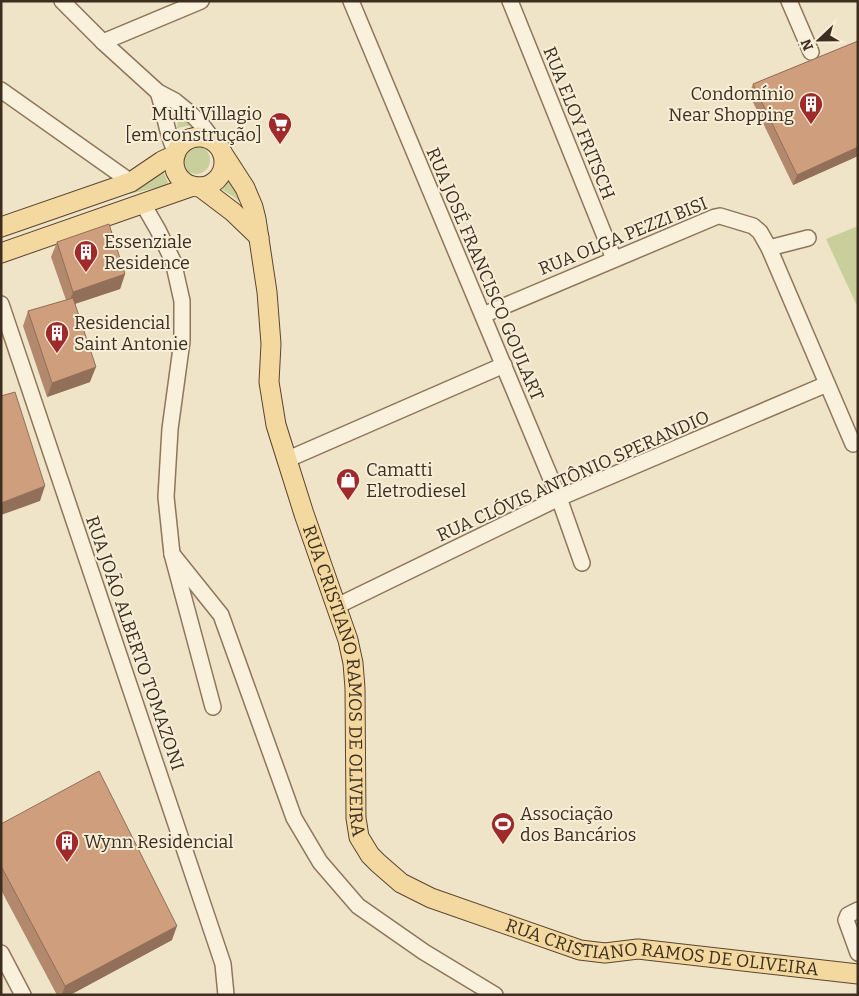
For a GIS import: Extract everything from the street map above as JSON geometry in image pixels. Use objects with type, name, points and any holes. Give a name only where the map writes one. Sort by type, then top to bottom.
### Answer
[{"type":"main road","points":[[1,253],[196,186],[208,185],[214,182],[223,170],[224,162],[218,148],[206,138],[196,137],[180,145],[176,154],[174,163],[180,177],[186,183],[196,186],[233,212],[259,237]]},
{"type":"main road","name":"RUA CRISTIANO RAMOS DE OLIVEIRA","points":[[218,148],[245,188],[253,207],[267,292],[271,335],[269,382],[276,425],[286,460],[348,640],[353,663],[355,688],[356,818],[359,837],[370,855],[401,883],[431,898],[580,950],[605,954],[638,949],[858,974]]},
{"type":"main road","points":[[22,246],[7,225],[131,182],[176,154]]},
{"type":"street","name":"RUA CRISTIANO RAMOS DE OLIVEIRA","points":[[62,1],[103,42],[158,92],[175,100],[191,114],[218,148]]},
{"type":"street","points":[[103,42],[201,1]]},
{"type":"street","name":"RUA JOSÉ FRANCISCO GOULART","points":[[351,1],[559,498],[582,563]]},
{"type":"street","name":"RUA ELOY FRITSCH","points":[[510,1],[614,259]]},
{"type":"street","points":[[789,1],[811,52]]},
{"type":"street","points":[[1,90],[131,182]]},
{"type":"street","points":[[158,92],[164,109],[171,143],[176,154]]},
{"type":"street","points":[[143,204],[173,261],[182,301],[182,341],[170,429],[166,497],[172,554],[213,707]]},
{"type":"street","name":"RUA OLGA PEZZI BISI","points":[[483,315],[715,217],[720,216],[752,226],[760,232],[769,248],[854,444]]},
{"type":"street","points":[[769,248],[808,238]]},
{"type":"street","name":"RUA JOÃO ALBERTO TOMAZONI","points":[[1,304],[222,964],[226,995]]},
{"type":"street","points":[[286,460],[504,365]]},
{"type":"street","name":"RUA CLÓVIS ANTÔNIO SPERANDIO","points":[[336,606],[559,498],[827,384]]},
{"type":"street","points":[[172,554],[221,615],[294,818],[320,862],[358,906],[424,952],[494,995]]},
{"type":"street","points":[[858,910],[848,915],[846,920],[858,953]]},
{"type":"street","points":[[1,953],[23,995]]},
{"type":"green space","points":[[177,109],[192,125],[177,128]]},
{"type":"green space","points":[[196,146],[206,150],[210,160],[206,170],[196,174],[186,170],[182,160],[186,150]]},
{"type":"green space","points":[[163,170],[169,185],[129,194]]},
{"type":"green space","points":[[230,175],[249,210],[221,189]]},
{"type":"green space","points":[[858,226],[858,308],[826,239]]},
{"type":"building","name":"Condomínio Near Shopping","points":[[858,41],[858,147],[797,175],[753,84]]},
{"type":"building","name":"Essenziale Residence","points":[[109,224],[125,274],[73,292],[57,242]]},
{"type":"building","name":"Residencial Saint Antonie","points":[[73,298],[96,367],[52,383],[28,311]]},
{"type":"building","points":[[15,392],[45,486],[1,503],[1,396]]},
{"type":"building","name":"Wynn Residencial","points":[[99,771],[177,926],[65,986],[1,866],[1,824]]},
{"type":"place","name":"Condomínio Near Shopping","points":[[811,125]]},
{"type":"place","name":"Multi Villagio [em construção]","points":[[280,145]]},
{"type":"place","name":"Essenziale Residence","points":[[86,273]]},
{"type":"place","name":"Residencial Saint Antonie","points":[[57,354]]},
{"type":"place","name":"Camatti Eletrodiesel","points":[[348,501]]},
{"type":"place","name":"Associação dos Bancários","points":[[503,845]]},
{"type":"place","name":"Wynn Residencial","points":[[67,863]]}]
